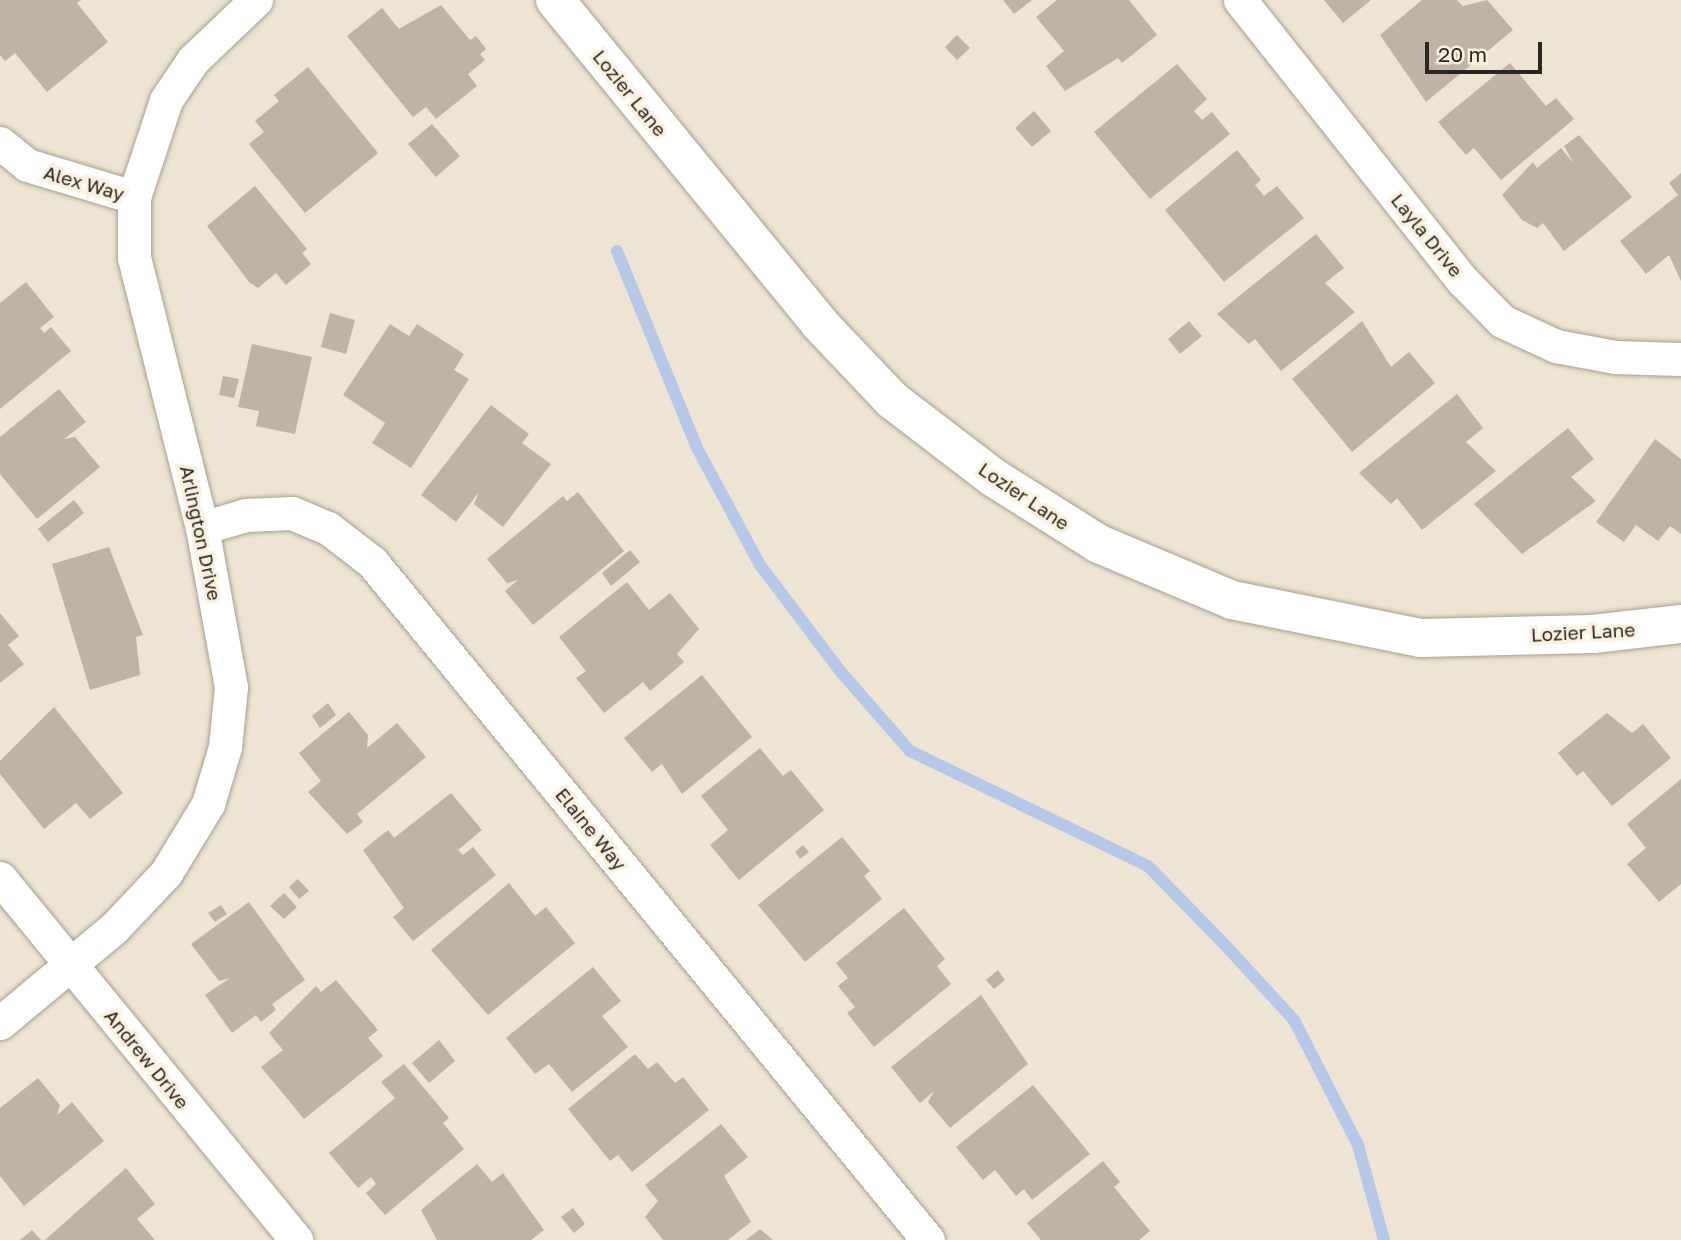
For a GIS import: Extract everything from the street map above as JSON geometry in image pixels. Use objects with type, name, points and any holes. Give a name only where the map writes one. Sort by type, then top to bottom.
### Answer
[{"type":"main road","name":"Lozier Lane","points":[[555,0],[820,323],[892,400],[994,478],[1099,544],[1232,600],[1421,638],[1593,634],[1681,624]]},
{"type":"street","name":"Arlington Drive","points":[[0,1023],[71,965],[166,873],[208,804],[225,747],[231,687],[202,528],[134,258],[134,197],[166,100],[193,60],[256,0]]},
{"type":"street","name":"Layla Drive","points":[[1240,0],[1463,281],[1502,321],[1556,346],[1615,357],[1681,359]]},
{"type":"street","name":"Alex Way","points":[[0,143],[27,165],[134,197]]},
{"type":"street","name":"Elaine Way","points":[[202,528],[246,515],[292,513],[328,528],[372,562],[928,1240]]},
{"type":"street","name":"Andrew Drive","points":[[0,878],[296,1240]]},
{"type":"building","points":[[0,0],[81,0],[77,3],[108,42],[47,92],[15,53],[5,61],[0,55]]},
{"type":"building","points":[[1003,0],[1032,0],[1014,14]]},
{"type":"building","points":[[1057,0],[1129,0],[1157,35],[1122,63],[1118,58],[1065,91],[1046,66],[1064,51],[1036,17]]},
{"type":"building","points":[[1324,0],[1371,0],[1343,23]]},
{"type":"building","points":[[1422,0],[1457,0],[1463,6],[1487,0],[1513,30],[1426,102],[1380,35]]},
{"type":"building","points":[[441,5],[470,40],[476,36],[486,49],[480,54],[485,60],[468,74],[477,86],[436,119],[426,107],[413,117],[347,36],[382,8],[399,29]]},
{"type":"building","points":[[957,35],[970,48],[957,60],[945,47]]},
{"type":"building","points":[[1510,63],[1546,106],[1556,98],[1574,119],[1501,180],[1474,148],[1466,155],[1438,122]]},
{"type":"building","points":[[1177,64],[1207,99],[1194,111],[1202,120],[1212,112],[1230,134],[1150,199],[1094,132]]},
{"type":"building","points":[[308,67],[378,153],[305,213],[249,144],[264,132],[255,121],[279,101],[274,95]]},
{"type":"building","points":[[1034,111],[1051,131],[1032,147],[1015,128]]},
{"type":"building","points":[[432,124],[460,156],[436,177],[408,144]]},
{"type":"building","points":[[1579,135],[1632,197],[1564,251],[1543,223],[1537,228],[1522,220],[1502,195],[1533,162],[1537,168],[1561,148],[1574,164],[1564,146]]},
{"type":"building","points":[[1237,150],[1261,180],[1255,185],[1264,196],[1277,186],[1304,218],[1224,282],[1165,210]]},
{"type":"building","points":[[1681,173],[1681,281],[1669,255],[1646,274],[1620,241],[1678,195],[1669,183]]},
{"type":"building","points":[[255,186],[307,249],[302,253],[311,264],[286,285],[276,273],[258,288],[249,282],[207,226]]},
{"type":"building","points":[[1316,234],[1344,268],[1325,283],[1355,312],[1281,371],[1255,339],[1249,344],[1217,314]]},
{"type":"building","points":[[26,282],[54,317],[40,328],[44,333],[51,327],[71,351],[0,409],[0,303]]},
{"type":"building","points":[[330,313],[355,320],[346,354],[321,347]]},
{"type":"building","points":[[1189,321],[1202,336],[1180,354],[1168,339]]},
{"type":"building","points":[[1362,321],[1391,367],[1409,352],[1435,383],[1352,452],[1292,379]]},
{"type":"building","points":[[390,324],[409,336],[417,324],[464,354],[454,370],[469,379],[411,468],[372,443],[385,423],[343,395]]},
{"type":"building","points":[[252,344],[312,357],[295,434],[256,426],[259,411],[238,407]]},
{"type":"building","points":[[223,376],[239,379],[234,398],[219,395]]},
{"type":"building","points":[[59,389],[86,422],[64,439],[75,437],[100,467],[37,519],[0,474],[0,437]]},
{"type":"building","points":[[1457,394],[1483,428],[1466,442],[1496,471],[1422,530],[1397,498],[1391,504],[1359,473]]},
{"type":"building","points":[[491,405],[529,434],[522,443],[551,464],[503,527],[474,504],[479,492],[456,522],[421,495]]},
{"type":"building","points":[[1568,428],[1594,459],[1571,477],[1596,501],[1522,554],[1474,504]]},
{"type":"building","points":[[1655,439],[1681,459],[1681,534],[1670,526],[1658,541],[1636,525],[1624,542],[1596,522]]},
{"type":"building","points":[[578,492],[624,551],[533,625],[505,591],[518,580],[507,583],[487,559],[563,496],[567,501]]},
{"type":"building","points":[[74,500],[84,513],[48,542],[38,529]]},
{"type":"building","points":[[109,547],[143,635],[136,637],[140,675],[90,690],[52,564]]},
{"type":"building","points":[[630,550],[640,562],[611,586],[602,573]]},
{"type":"building","points":[[627,582],[649,610],[670,593],[699,629],[677,654],[684,662],[650,691],[643,682],[604,713],[576,678],[586,671],[559,637]]},
{"type":"building","points":[[0,613],[19,636],[8,645],[24,664],[0,683]]},
{"type":"building","points":[[702,675],[752,737],[682,794],[662,764],[652,772],[624,738]]},
{"type":"building","points":[[328,703],[336,715],[320,728],[312,716]]},
{"type":"building","points":[[54,707],[123,793],[90,819],[76,803],[44,829],[0,774],[0,761]]},
{"type":"building","points":[[349,712],[368,735],[367,748],[397,723],[426,757],[357,814],[363,822],[347,834],[308,792],[321,781],[299,753]]},
{"type":"building","points":[[1607,713],[1632,733],[1643,724],[1671,758],[1612,806],[1583,771],[1577,776],[1558,753]]},
{"type":"building","points":[[760,748],[783,776],[791,770],[824,810],[739,880],[710,845],[728,830],[701,796]]},
{"type":"building","points":[[1681,779],[1681,884],[1659,902],[1627,864],[1646,848],[1627,824]]},
{"type":"building","points":[[451,793],[482,830],[458,850],[463,855],[473,847],[496,875],[413,941],[393,917],[404,908],[363,850],[388,830],[394,838]]},
{"type":"building","points":[[842,837],[870,871],[864,876],[882,899],[805,962],[758,905]]},
{"type":"building","points":[[803,845],[809,852],[800,859],[795,852]]},
{"type":"building","points":[[298,879],[309,891],[299,899],[289,887]]},
{"type":"building","points":[[509,883],[535,916],[546,907],[575,943],[488,1015],[431,950]]},
{"type":"building","points":[[284,893],[297,907],[284,919],[270,906]]},
{"type":"building","points":[[249,902],[305,980],[272,1004],[276,1010],[261,1022],[256,1015],[232,1033],[205,995],[230,978],[219,981],[191,944]]},
{"type":"building","points":[[221,905],[227,914],[215,922],[208,913]]},
{"type":"building","points":[[904,908],[945,959],[937,966],[951,984],[874,1047],[847,1013],[855,1007],[838,986],[848,978],[836,963]]},
{"type":"building","points":[[593,967],[621,1001],[602,1016],[628,1047],[572,1092],[549,1064],[535,1074],[506,1038]]},
{"type":"building","points":[[998,970],[1005,980],[994,989],[986,980]]},
{"type":"building","points":[[336,980],[378,1030],[368,1038],[383,1056],[304,1119],[261,1067],[283,1050],[269,1033],[316,986],[321,992]]},
{"type":"building","points":[[981,995],[1028,1064],[950,1128],[928,1102],[934,1091],[920,1103],[891,1067]]},
{"type":"building","points":[[439,1040],[455,1061],[429,1083],[412,1063]]},
{"type":"building","points":[[635,1054],[648,1069],[657,1062],[675,1083],[683,1077],[709,1110],[632,1172],[618,1155],[610,1161],[568,1109]]},
{"type":"building","points":[[404,1064],[449,1118],[443,1123],[464,1149],[385,1215],[366,1193],[376,1184],[371,1177],[358,1188],[329,1153],[395,1098],[381,1082]]},
{"type":"building","points":[[38,1078],[60,1105],[57,1115],[72,1102],[104,1141],[24,1206],[0,1176],[0,1108]]},
{"type":"building","points":[[1033,1085],[1090,1154],[1032,1200],[1024,1189],[1016,1196],[995,1170],[983,1180],[956,1147]]},
{"type":"building","points":[[721,1124],[748,1157],[724,1176],[751,1222],[728,1240],[663,1240],[645,1217],[658,1201],[645,1185]]},
{"type":"building","points":[[1103,1161],[1120,1182],[1114,1187],[1150,1231],[1139,1240],[1041,1240],[1027,1223]]},
{"type":"building","points":[[477,1164],[492,1182],[503,1173],[544,1230],[531,1240],[437,1240],[421,1210]]},
{"type":"building","points":[[126,1168],[155,1204],[137,1219],[155,1240],[45,1240]]},
{"type":"building","points":[[573,1208],[585,1224],[574,1233],[561,1217]]},
{"type":"building","points":[[760,1229],[773,1240],[746,1240]]},
{"type":"building","points":[[32,1230],[41,1240],[20,1240]]},
{"type":"waterway","points":[[617,251],[697,448],[760,565],[841,672],[910,751],[1148,866],[1225,945],[1294,1020],[1358,1145],[1384,1240]]}]
